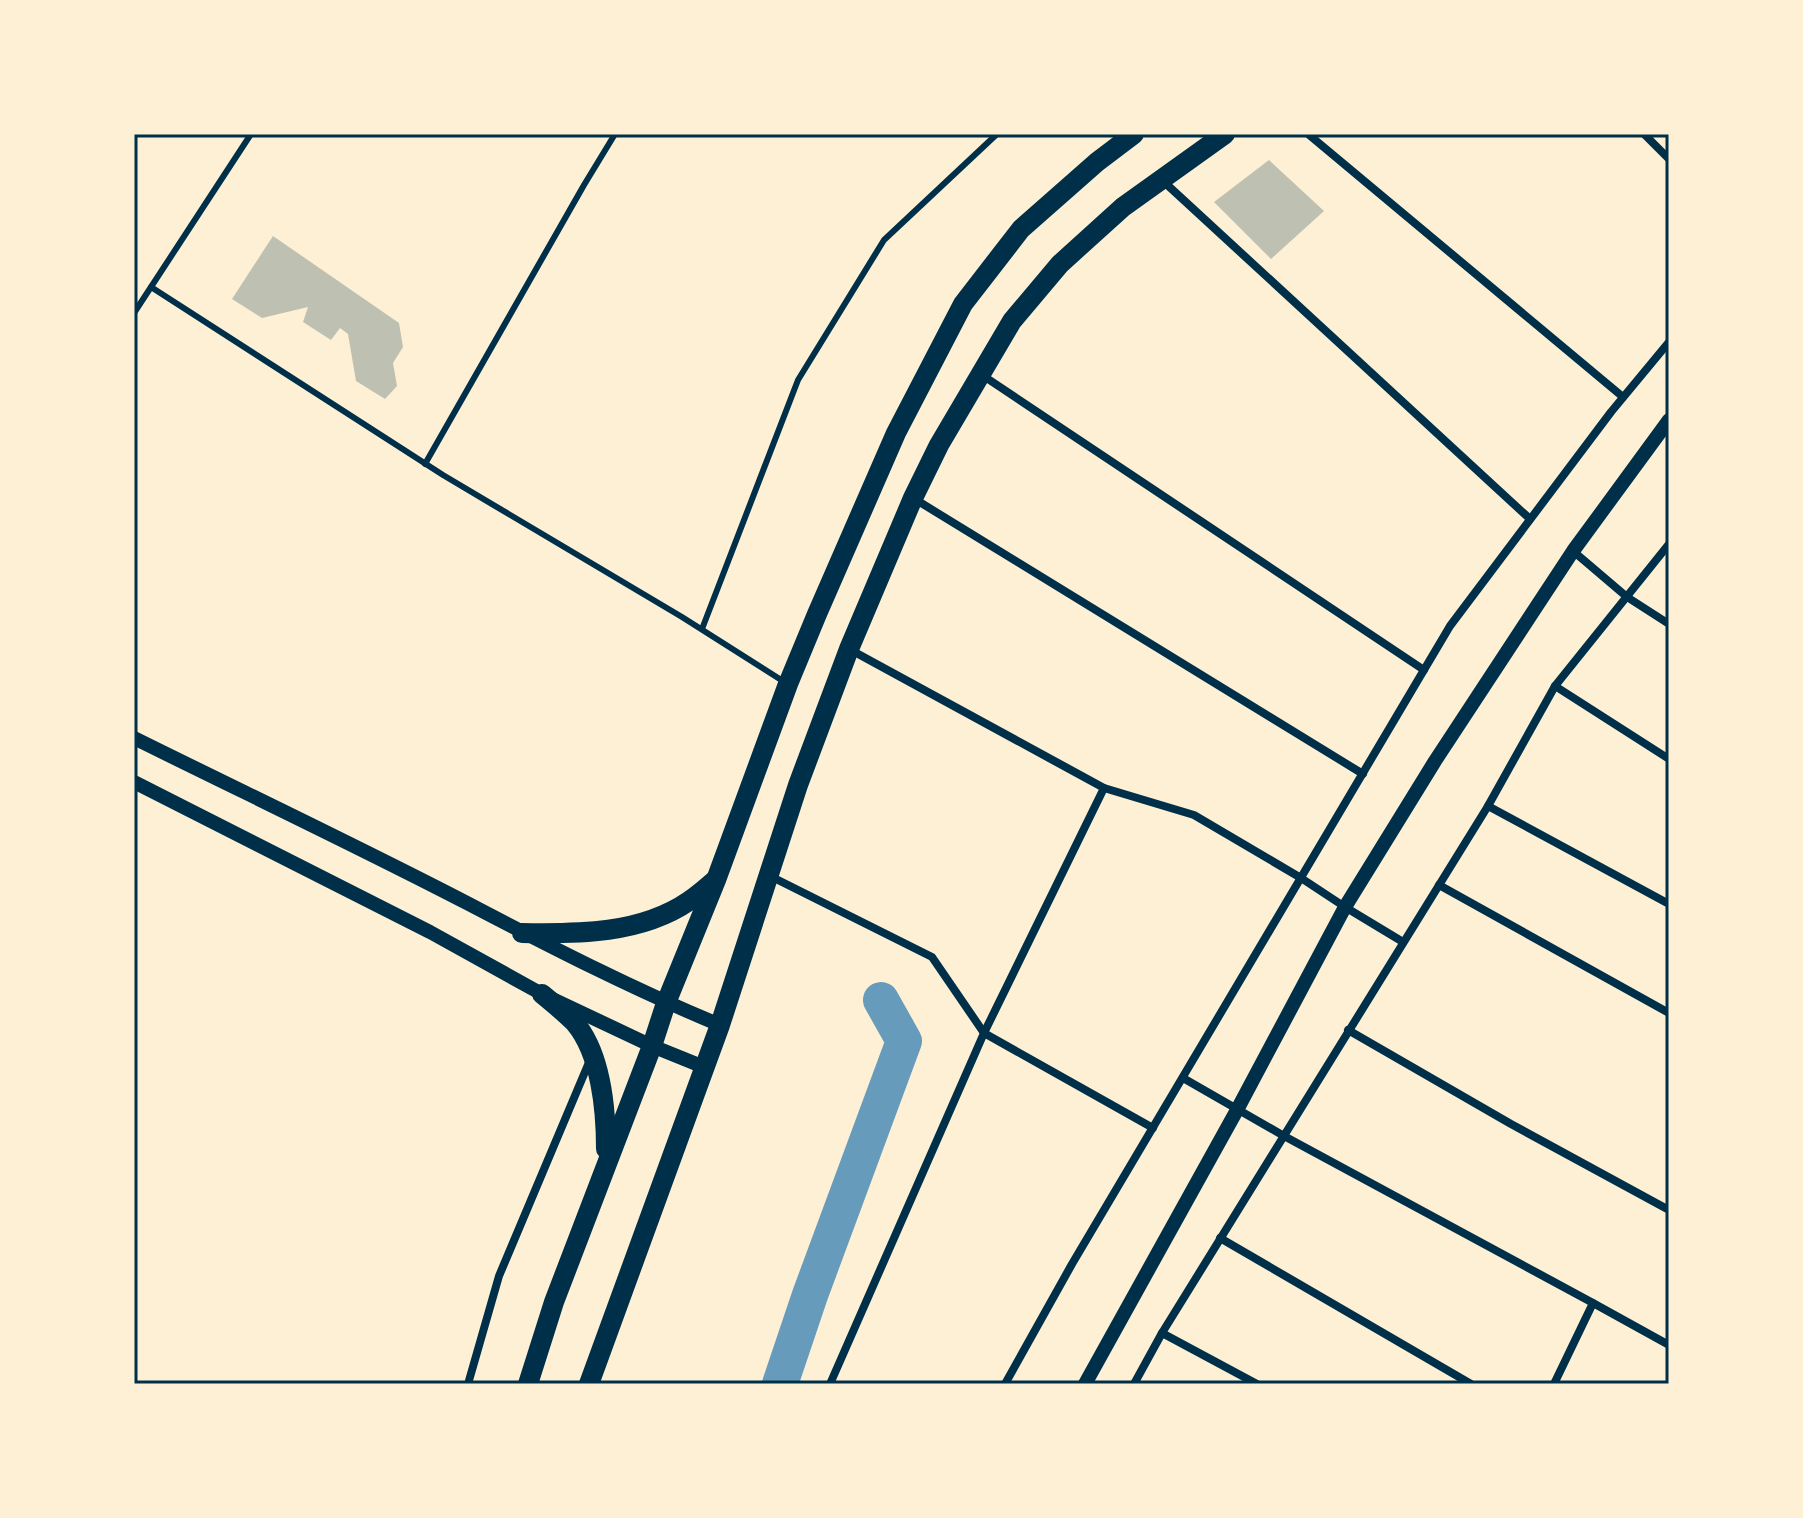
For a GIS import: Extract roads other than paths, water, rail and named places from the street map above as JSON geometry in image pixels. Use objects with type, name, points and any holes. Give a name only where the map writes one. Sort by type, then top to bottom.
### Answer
[{"type":"main road","points":[[528,1384],[554,1302],[788,684],[896,433],[963,304],[1021,229],[1134,134]]},
{"type":"main road","points":[[589,1384],[720,1025],[798,785],[849,649],[939,445],[1012,321],[1060,264],[1123,207],[1225,134]]},
{"type":"main road","points":[[522,933],[567,934],[633,924],[665,914],[689,901],[716,880]]},
{"type":"main road","points":[[542,994],[574,1023],[591,1056],[603,1098],[607,1161]]},
{"type":"street","points":[[1308,134],[1623,397]]},
{"type":"street","points":[[1644,134],[1669,159]]},
{"type":"street","points":[[1161,180],[1530,519]]},
{"type":"street","points":[[1005,1384],[1072,1264],[1450,626],[1623,397],[1669,342]]},
{"type":"street","points":[[980,375],[1424,670]]},
{"type":"street","points":[[1085,1384],[1345,907],[1435,761],[1573,551],[1669,420]]},
{"type":"street","points":[[913,498],[1363,774]]},
{"type":"street","points":[[1134,1384],[1220,1238],[1488,806],[1555,686],[1669,544]]},
{"type":"street","points":[[1573,551],[1627,597],[1669,624]]},
{"type":"street","points":[[849,649],[1104,788],[1194,815],[1403,942]]},
{"type":"street","points":[[1555,686],[1669,759]]},
{"type":"street","points":[[134,738],[522,933],[666,1003],[720,1025]]},
{"type":"street","points":[[134,782],[430,932],[542,994],[704,1067]]},
{"type":"street","points":[[830,1384],[984,1033],[1104,788]]},
{"type":"street","points":[[1488,806],[1669,904]]},
{"type":"street","points":[[769,875],[932,957],[984,1033],[1153,1128]]},
{"type":"street","points":[[1439,885],[1669,1013]]},
{"type":"street","points":[[1348,1030],[1669,1210]]},
{"type":"street","points":[[468,1384],[499,1276],[591,1056]]},
{"type":"street","points":[[1183,1078],[1669,1345]]},
{"type":"street","points":[[1220,1238],[1471,1384]]},
{"type":"street","points":[[1554,1384],[1593,1303]]},
{"type":"street","points":[[1162,1333],[1257,1384]]},
{"type":"lane","points":[[134,313],[251,134]]},
{"type":"lane","points":[[425,464],[615,134]]},
{"type":"lane","points":[[702,629],[798,380],[884,240],[997,134]]},
{"type":"lane","points":[[151,287],[425,464],[702,629],[788,684]]},
{"type":"waterway","points":[[780,1384],[904,1041],[881,1000]]}]
